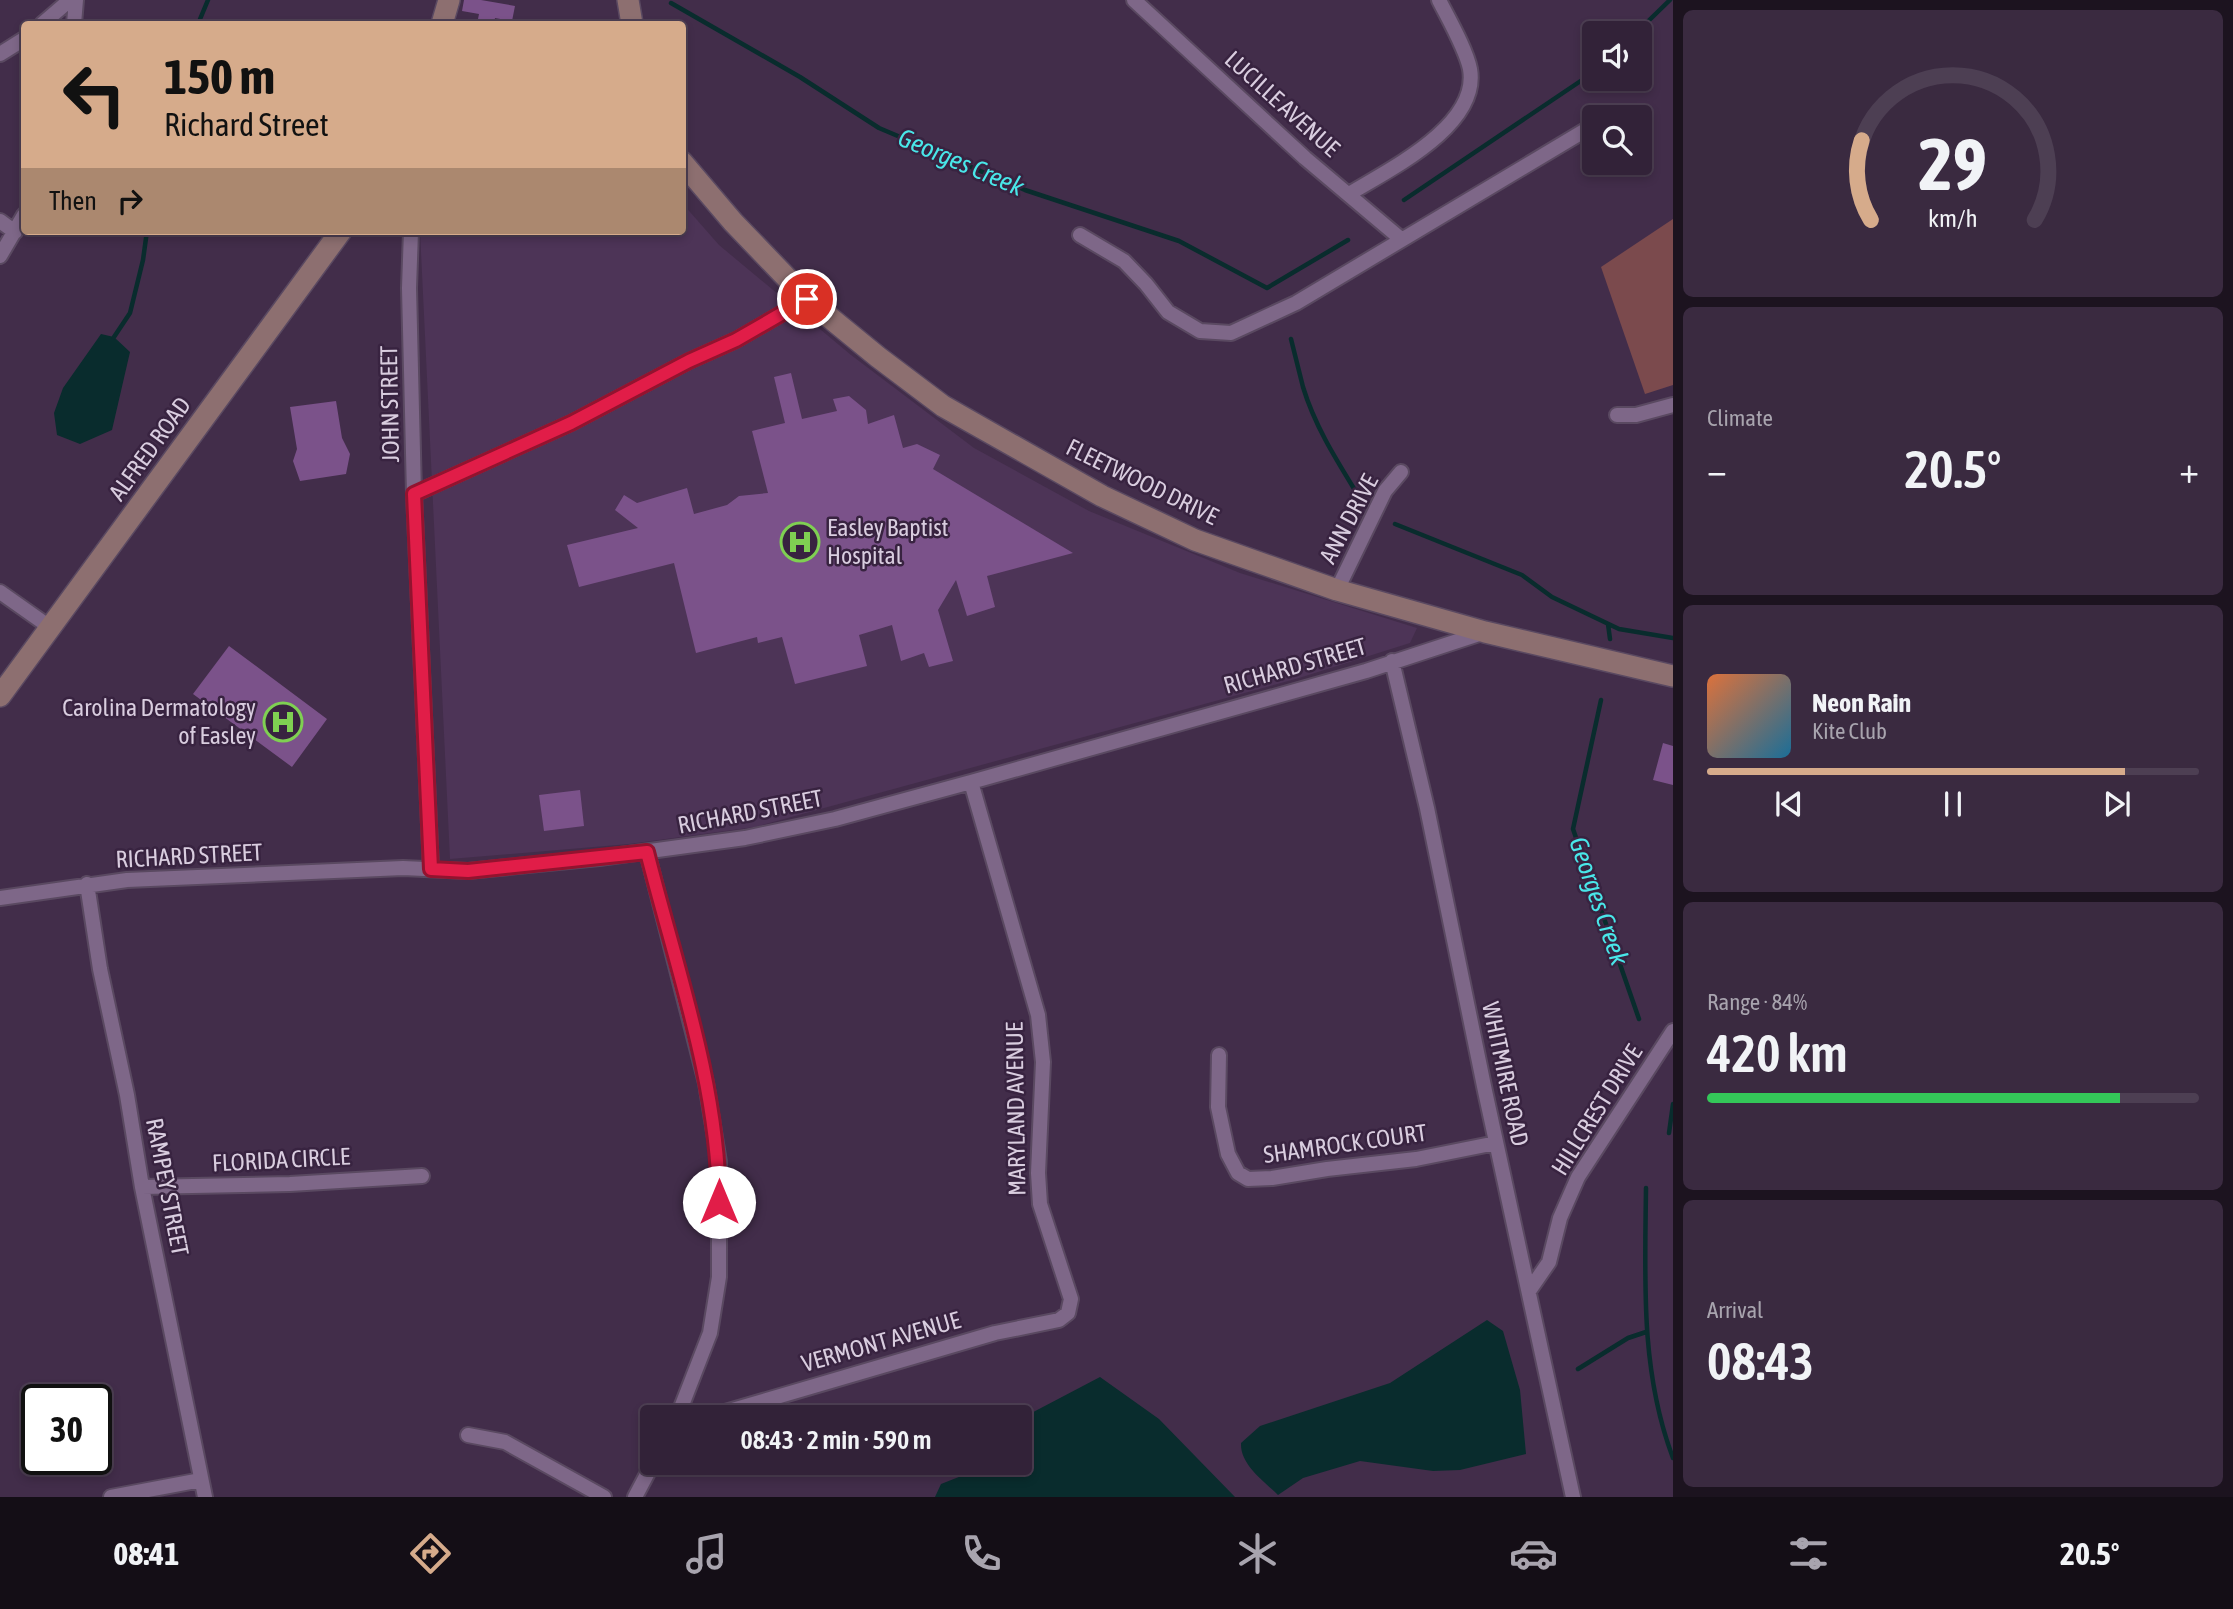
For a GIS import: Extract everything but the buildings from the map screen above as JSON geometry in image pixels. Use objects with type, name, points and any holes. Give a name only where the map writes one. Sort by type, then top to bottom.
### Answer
[{"type":"street","points":[[46,21],[70,0]]},
{"type":"street","points":[[74,21],[76,0]]},
{"type":"street","points":[[443,21],[449,0]]},
{"type":"street","points":[[628,0],[632,21]]},
{"type":"street","name":"LUCILLE AVENUE","points":[[1134,0],[1305,158],[1401,239]]},
{"type":"street","points":[[1349,194],[1411,157],[1448,128],[1467,97],[1470,70],[1451,22],[1438,0]]},
{"type":"street","points":[[0,54],[21,41]]},
{"type":"street","points":[[1080,235],[1124,261],[1168,312],[1200,331],[1231,333],[1296,303],[1582,132]]},
{"type":"street","name":"FLEETWOOD DRIVE","points":[[686,167],[733,222],[807,299],[878,357],[943,406],[1093,491],[1195,540],[1337,590],[1485,632],[1673,676]]},
{"type":"street","points":[[0,221],[15,232]]},
{"type":"street","points":[[0,256],[21,221]]},
{"type":"street","name":"ALFRED ROAD","points":[[0,696],[338,235]]},
{"type":"street","name":"JOHN STREET","points":[[411,235],[409,288],[414,494],[431,869]]},
{"type":"street","points":[[414,494],[571,423],[689,361],[736,340],[807,299]]},
{"type":"street","points":[[1617,415],[1636,415],[1673,405]]},
{"type":"street","name":"ANN DRIVE","points":[[1337,590],[1385,491],[1401,472]]},
{"type":"street","points":[[0,592],[51,628]]},
{"type":"street","name":"RICHARD STREET","points":[[0,898],[138,879],[403,868],[468,871],[647,852],[746,838],[835,820],[1366,671],[1485,632]]},
{"type":"street","name":"WHITMIRE ROAD","points":[[1392,661],[1427,808],[1573,1497]]},
{"type":"street","name":"MARYLAND AVENUE","points":[[971,782],[1038,1015],[1043,1062],[1038,1173],[1040,1204],[1070,1299],[1068,1313]]},
{"type":"street","points":[[647,852],[706,1083],[719,1162],[719,1277],[710,1333],[682,1405]]},
{"type":"street","name":"RAMPEY STREET","points":[[87,884],[100,969],[205,1497]]},
{"type":"street","name":"HILLCREST DRIVE","points":[[1529,1290],[1549,1262],[1560,1219],[1578,1177],[1673,1031]]},
{"type":"street","name":"SHAMROCK COURT","points":[[1219,1055],[1218,1107],[1228,1154],[1238,1173],[1248,1179],[1416,1159],[1496,1143]]},
{"type":"street","name":"FLORIDA CIRCLE","points":[[142,1187],[290,1184],[422,1176]]},
{"type":"street","name":"VERMONT AVENUE","points":[[749,1405],[995,1333],[1059,1320],[1068,1313]]},
{"type":"street","points":[[468,1434],[516,1447],[604,1497]]},
{"type":"street","points":[[635,1497],[647,1475]]},
{"type":"street","points":[[111,1497],[201,1480]]},
{"type":"shaded area","name":"Easley Baptist Hospital","points":[[686,207],[719,245],[851,355],[974,448],[1089,511],[1240,573],[1417,628],[1410,643],[1299,678],[755,827],[629,844],[450,859],[420,235],[686,235]]},
{"type":"shaded area","points":[[1673,219],[1673,385],[1645,394],[1601,267]]},
{"type":"shaded area","points":[[101,334],[114,337],[130,352],[112,430],[80,444],[57,435],[54,413],[63,388]]},
{"type":"shaded area","points":[[1487,1320],[1503,1331],[1520,1390],[1526,1454],[1460,1470],[1433,1471],[1360,1461],[1303,1478],[1278,1495],[1254,1472],[1244,1458],[1241,1443],[1260,1426],[1390,1383]]},
{"type":"shaded area","points":[[1100,1377],[1159,1419],[1235,1497],[935,1497],[941,1484],[964,1475],[1032,1475],[1032,1413]]},
{"type":"waterway","points":[[199,21],[208,0]]},
{"type":"waterway","points":[[1648,21],[1670,0]]},
{"type":"waterway","name":"Georges Creek","points":[[671,3],[800,77],[879,128],[1025,190],[1179,241],[1267,288],[1348,240]]},
{"type":"waterway","points":[[1404,200],[1582,80]]},
{"type":"waterway","points":[[114,337],[130,313],[146,235]]},
{"type":"waterway","name":"Georges Creek","points":[[1291,339],[1308,403],[1330,448],[1364,505]]},
{"type":"waterway","name":"Georges Creek","points":[[1395,524],[1522,575],[1552,597],[1619,629],[1673,638]]},
{"type":"waterway","name":"Georges Creek","points":[[1608,624],[1610,639]]},
{"type":"waterway","name":"Georges Creek","points":[[1601,700],[1573,829],[1639,1019]]},
{"type":"waterway","name":"Georges Creek","points":[[1669,1133],[1673,1104]]},
{"type":"waterway","name":"Georges Creek","points":[[1646,1188],[1645,1290],[1650,1358],[1662,1425],[1673,1458]]},
{"type":"waterway","points":[[1578,1369],[1628,1338],[1646,1332]]},
{"type":"place","name":"Easley Baptist Hospital","points":[[800,542]]},
{"type":"place","name":"Carolina Dermatology of Easley","points":[[283,722]]},
{"type":"route","points":[[719,1202],[719,1162],[706,1083],[647,852],[468,871],[431,869],[414,494],[571,423],[689,361],[736,340],[807,299]]}]
